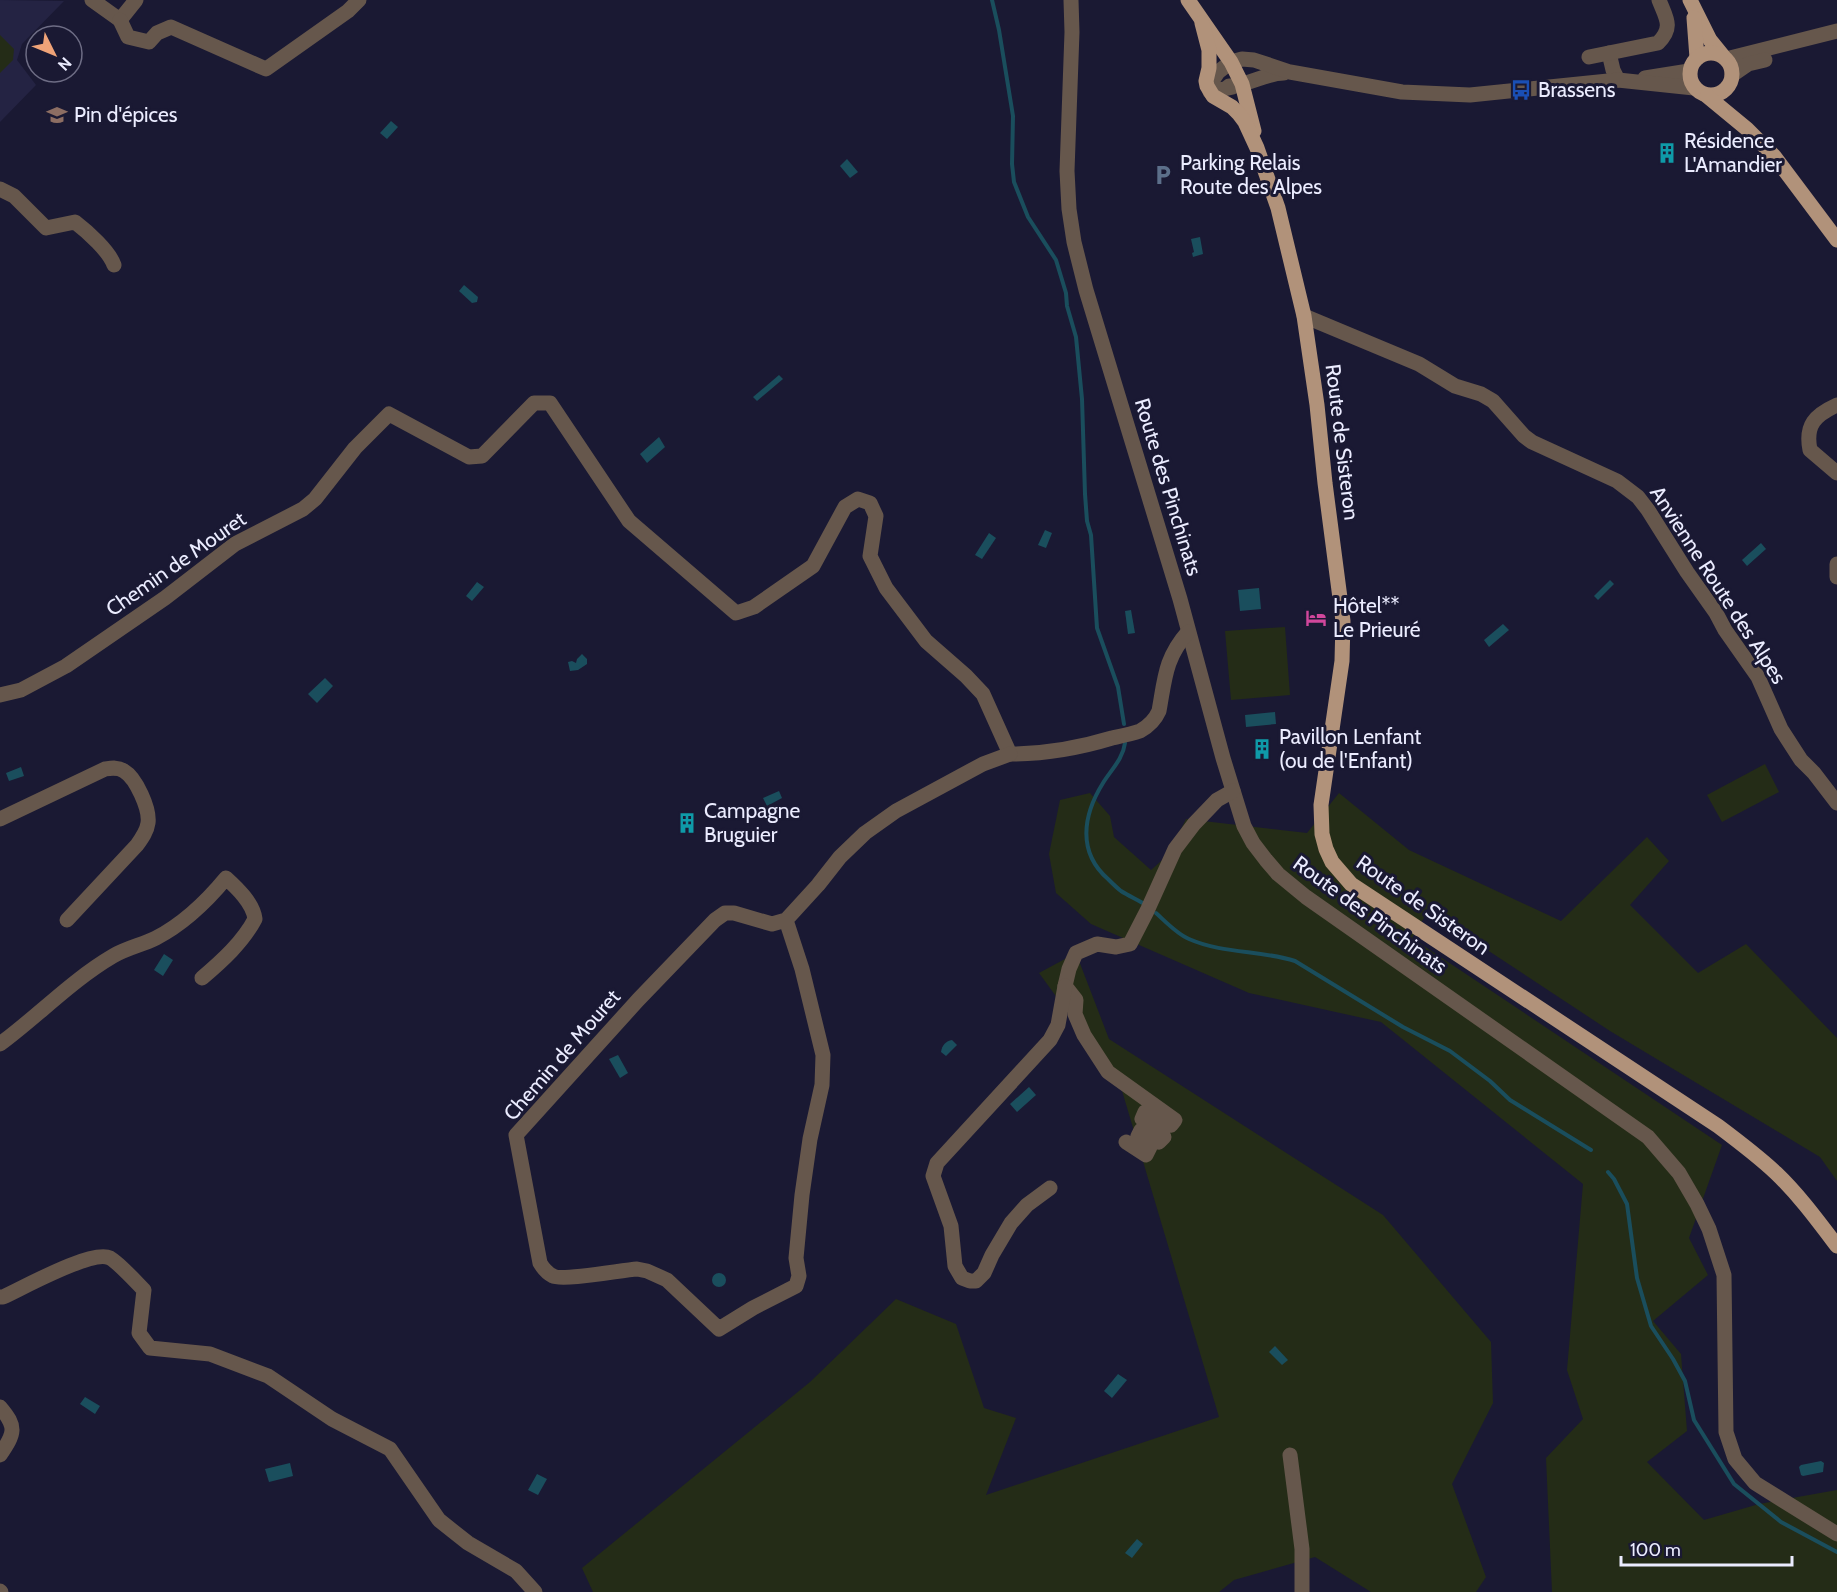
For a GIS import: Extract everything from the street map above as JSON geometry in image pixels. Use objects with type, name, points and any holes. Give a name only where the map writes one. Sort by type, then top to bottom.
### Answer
[{"type":"main road","name":"Route de Sisteron","points":[[1188,0],[1202,23],[1222,48],[1237,61],[1238,84],[1248,104],[1257,148]]},
{"type":"main road","points":[[1692,4],[1710,40],[1731,66],[1732,106],[1747,129]]},
{"type":"main road","points":[[1692,4],[1693,64],[1690,80],[1700,92],[1747,129],[1774,156],[1837,240]]},
{"type":"main road","name":"Route de Sisteron","points":[[1202,23],[1208,46],[1210,79],[1217,99],[1232,107],[1245,122],[1257,148],[1278,208],[1304,316],[1343,621],[1342,661],[1321,805],[1322,834],[1332,862],[1351,884],[1745,1146],[1791,1189],[1837,1246]]},
{"type":"main road","points":[[1693,64],[1705,53],[1714,53],[1724,58]]},
{"type":"main road","points":[[1700,92],[1718,95],[1730,81]]},
{"type":"street","points":[[92,0],[120,20],[128,37],[148,42],[157,33],[171,27],[266,69],[330,25],[359,0]]},
{"type":"street","points":[[120,20],[136,0]]},
{"type":"street","name":"Route des Pinchinats","points":[[1071,0],[1067,171],[1074,242],[1086,290],[1180,598],[1244,826],[1253,843],[1278,874],[1306,897],[1648,1137],[1679,1173],[1708,1229],[1724,1275],[1726,1432],[1735,1459],[1755,1484],[1837,1534]]},
{"type":"street","points":[[1659,0],[1668,22],[1663,38],[1654,45],[1599,55],[1617,81],[1700,92]]},
{"type":"street","points":[[1724,58],[1837,31]]},
{"type":"street","points":[[1730,81],[1748,64],[1837,40]]},
{"type":"street","points":[[1210,79],[1237,61],[1254,60],[1290,72],[1402,92],[1470,95],[1617,81],[1693,64]]},
{"type":"street","points":[[1210,79],[1226,70],[1234,73],[1238,84],[1271,73],[1290,72]]},
{"type":"street","points":[[1248,104],[1252,86],[1258,78]]},
{"type":"street","points":[[0,189],[14,196],[46,228],[75,222],[112,258],[114,265]]},
{"type":"street","name":"Anvienne Route des Alpes","points":[[1304,316],[1419,364],[1455,386],[1481,394],[1532,442],[1617,481],[1638,497],[1758,677],[1781,729],[1801,760],[1837,803]]},
{"type":"street","name":"Chemin de Mouret","points":[[0,695],[21,690],[66,666],[165,598],[235,544],[303,509],[315,500],[355,448],[389,414],[469,457],[482,456],[534,403],[550,403],[629,521],[736,614],[754,607],[813,566],[845,507],[858,499],[870,503],[876,516],[870,556],[886,588],[926,641],[983,694],[1010,754]]},
{"type":"street","points":[[1837,405],[1824,411],[1814,420],[1808,430],[1810,450],[1837,473]]},
{"type":"street","points":[[1837,564],[1837,577]]},
{"type":"street","points":[[786,920],[818,885],[840,856],[865,832],[896,811],[983,764],[1010,754],[1029,754],[1081,747],[1140,730],[1150,724],[1159,711],[1170,658],[1176,645],[1188,632]]},
{"type":"street","points":[[0,819],[105,769],[115,768],[124,771],[133,779],[147,809],[146,831],[138,844],[67,920]]},
{"type":"street","points":[[1050,1188],[1027,1206],[1011,1223],[984,1273],[976,1281],[962,1278],[955,1266],[951,1226],[933,1176],[937,1163],[1050,1040],[1058,1025],[1065,986],[1076,953],[1097,944],[1116,947],[1130,944],[1175,849],[1194,824],[1217,800],[1233,791]]},
{"type":"street","points":[[0,1044],[24,1027],[70,987],[114,956],[157,937],[199,908],[225,878],[237,888],[251,907],[255,919],[223,961],[202,978]]},
{"type":"street","name":"Chemin de Mouret","points":[[725,913],[734,913],[772,924],[786,920],[802,969],[823,1055],[822,1085],[804,1177],[796,1258],[799,1276],[796,1286],[719,1329],[667,1280],[647,1271],[637,1269],[573,1278],[553,1277],[540,1263],[516,1135],[638,1000],[715,920],[725,913]]},
{"type":"street","points":[[1065,986],[1076,1000],[1075,1014],[1084,1035],[1108,1072],[1174,1120],[1171,1125],[1145,1112],[1142,1119],[1164,1137],[1159,1142],[1141,1130],[1138,1136],[1150,1147],[1146,1155],[1126,1142]]},
{"type":"street","points":[[0,1297],[77,1262],[98,1257],[110,1258],[144,1290],[139,1333],[150,1348],[210,1354],[268,1376],[332,1419],[390,1449],[439,1520],[468,1543],[516,1571],[535,1592]]},
{"type":"street","points":[[0,1407],[11,1421],[13,1430],[0,1455]]},
{"type":"street","points":[[1290,1455],[1302,1549],[1302,1592]]},
{"type":"shaded area","points":[[0,0],[64,1],[42,24],[24,24],[24,42],[17,60],[24,69],[24,84],[36,85],[0,122]]},
{"type":"green space","points":[[0,35],[14,49],[13,60],[0,73]]},
{"type":"green space","points":[[1285,627],[1290,695],[1231,700],[1225,631]]},
{"type":"green space","points":[[1765,764],[1779,792],[1722,822],[1707,795]]},
{"type":"green space","points":[[1090,793],[1110,816],[1114,837],[1151,870],[1168,855],[1186,819],[1307,833],[1339,793],[1409,850],[1561,921],[1647,837],[1669,861],[1630,905],[1698,973],[1746,944],[1837,1038],[1837,1181],[1820,1157],[1610,1031],[1428,911],[1412,938],[1722,1145],[1689,1238],[1708,1275],[1653,1321],[1681,1354],[1687,1431],[1647,1462],[1704,1520],[1759,1504],[1837,1490],[1837,1592],[1552,1592],[1546,1458],[1583,1419],[1567,1370],[1583,1184],[1381,1022],[1249,993],[1091,924],[1056,893],[1049,854],[1060,800]]},
{"type":"green space","points":[[1076,953],[1109,1039],[1383,1215],[1491,1342],[1493,1403],[1452,1484],[1486,1577],[1476,1592],[1371,1592],[1315,1557],[1234,1580],[1219,1592],[593,1592],[582,1568],[810,1382],[896,1299],[956,1324],[984,1408],[1016,1418],[986,1495],[1219,1417],[1120,1084],[1039,973]]},
{"type":"water","points":[[391,121],[398,127],[387,139],[380,133]]},
{"type":"water","points":[[847,159],[858,172],[850,178],[840,166]]},
{"type":"water","points":[[1200,237],[1203,254],[1193,257],[1191,239]]},
{"type":"water","points":[[464,285],[478,297],[477,302],[472,303],[459,291]]},
{"type":"water","points":[[779,375],[783,379],[757,401],[753,397]]},
{"type":"water","points":[[659,437],[665,447],[647,463],[640,454]]},
{"type":"water","points":[[1045,530],[1052,533],[1046,548],[1038,545]]},
{"type":"water","points":[[989,533],[996,538],[982,559],[975,555]]},
{"type":"water","points":[[1761,543],[1766,549],[1747,566],[1742,560]]},
{"type":"water","points":[[1610,580],[1614,584],[1598,600],[1594,596]]},
{"type":"water","points":[[477,582],[484,587],[472,601],[466,596]]},
{"type":"water","points":[[1259,588],[1261,609],[1240,611],[1238,590]]},
{"type":"water","points":[[1131,610],[1135,633],[1128,634],[1125,611]]},
{"type":"water","points":[[1503,624],[1509,630],[1489,647],[1484,640]]},
{"type":"water","points":[[582,654],[587,659],[587,664],[578,670],[570,671],[568,662],[576,663]]},
{"type":"water","points":[[325,678],[333,686],[317,703],[308,694]]},
{"type":"water","points":[[1275,712],[1276,724],[1246,727],[1245,715]]},
{"type":"water","points":[[21,767],[24,776],[9,781],[6,773]]},
{"type":"water","points":[[779,791],[782,798],[767,806],[763,798]]},
{"type":"water","points":[[164,954],[173,960],[163,976],[154,970]]},
{"type":"water","points":[[952,1040],[957,1045],[946,1056],[941,1052],[942,1047],[946,1042]]},
{"type":"water","points":[[618,1055],[628,1073],[620,1078],[609,1059]]},
{"type":"water","points":[[1029,1087],[1036,1095],[1017,1112],[1010,1104]]},
{"type":"water","points":[[719,1273],[724,1275],[726,1280],[724,1285],[719,1287],[714,1285],[712,1280],[714,1275]]},
{"type":"water","points":[[1275,1346],[1288,1360],[1282,1365],[1269,1352]]},
{"type":"water","points":[[1118,1374],[1127,1380],[1112,1398],[1104,1391]]},
{"type":"water","points":[[85,1397],[100,1406],[95,1414],[80,1404]]},
{"type":"water","points":[[1821,1461],[1824,1463],[1823,1472],[1801,1475],[1799,1467],[1801,1465]]},
{"type":"water","points":[[290,1463],[293,1476],[269,1482],[265,1469]]},
{"type":"water","points":[[537,1474],[547,1479],[538,1495],[528,1490]]},
{"type":"water","points":[[1137,1539],[1143,1544],[1132,1558],[1125,1553]]},
{"type":"waterway","points":[[992,0],[1013,116],[1014,182],[1028,217],[1056,260],[1076,337],[1082,399],[1085,494],[1087,521],[1091,535],[1097,628],[1118,687],[1124,724]]},
{"type":"waterway","points":[[1125,743],[1119,759],[1096,795],[1086,833],[1091,857],[1098,868],[1121,891],[1146,905]]},
{"type":"waterway","points":[[1156,913],[1180,934],[1202,944],[1295,961],[1403,1027],[1450,1051],[1490,1081],[1510,1100],[1591,1150]]},
{"type":"waterway","points":[[1608,1172],[1627,1204],[1637,1278],[1651,1326],[1685,1381],[1694,1420],[1734,1484],[1781,1522],[1837,1552]]},
{"type":"place","name":"Brassens","points":[[1521,90]]},
{"type":"place","name":"Pin d'épices","points":[[57,115]]},
{"type":"place","name":"Résidence L'Amandier","points":[[1667,153]]},
{"type":"place","name":"Parking Relais Route des Alpes","points":[[1163,175]]},
{"type":"place","name":"Hôtel** Le Prieuré","points":[[1316,618]]},
{"type":"place","name":"Pavillon Lenfant (ou de l'Enfant)","points":[[1262,749]]},
{"type":"place","name":"Campagne Bruguier","points":[[687,823]]}]
